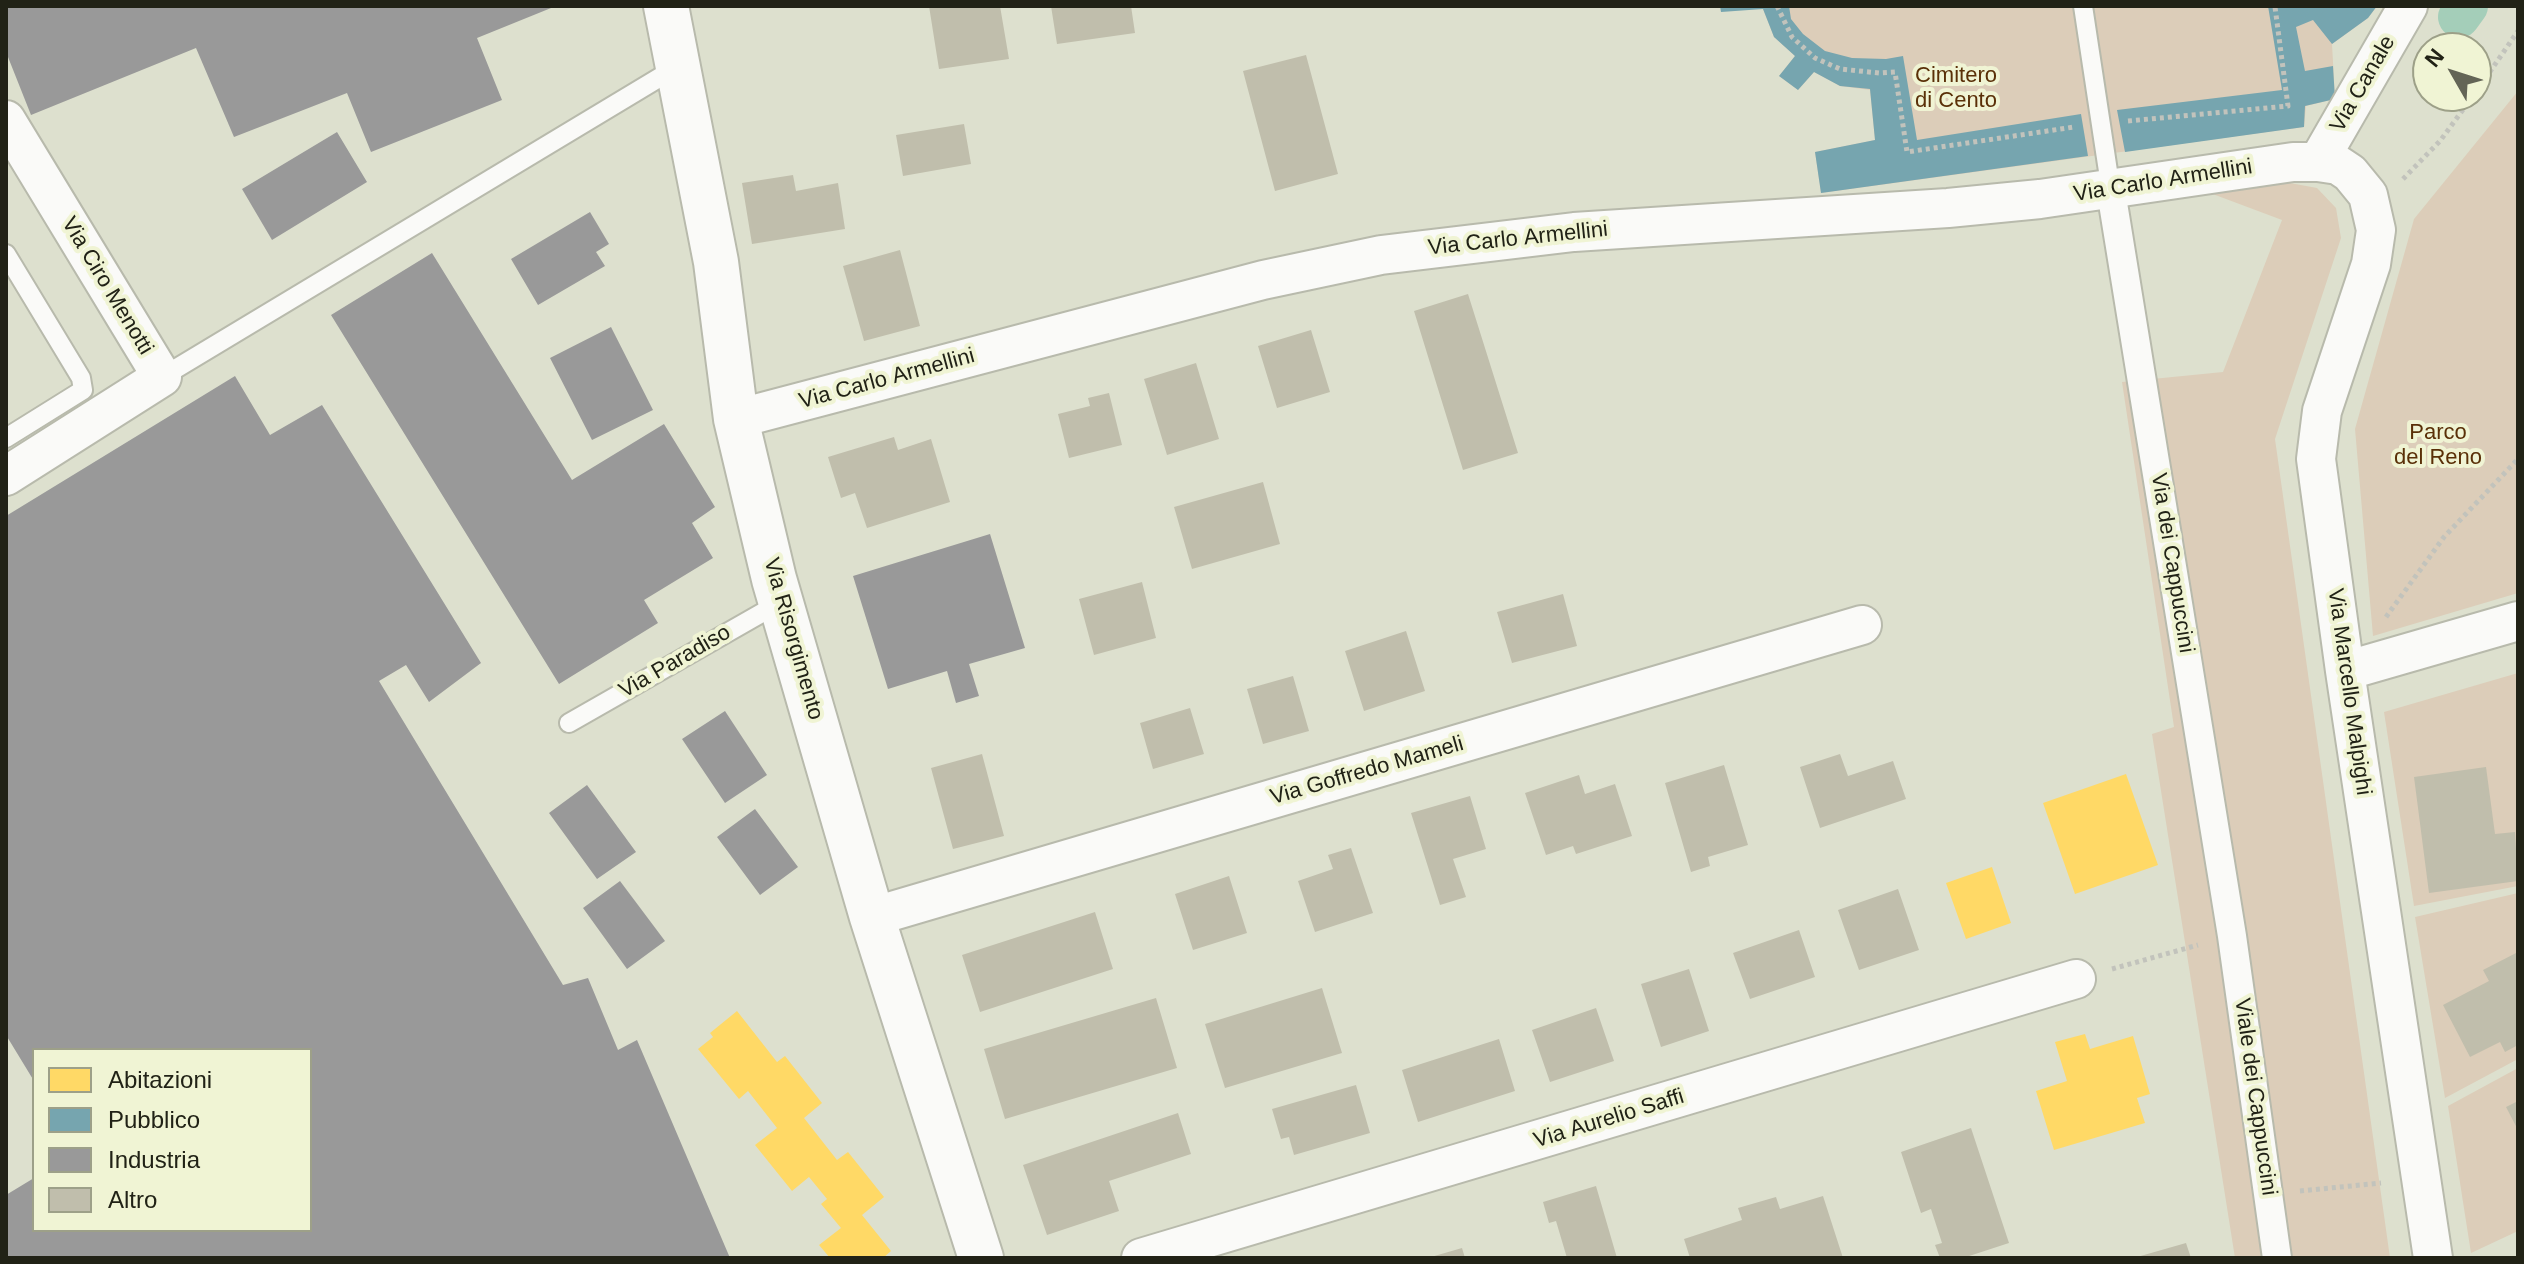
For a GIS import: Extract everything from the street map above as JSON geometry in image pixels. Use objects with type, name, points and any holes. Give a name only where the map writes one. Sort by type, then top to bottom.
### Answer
[{"type":"street","name":"Via Risorgimento","points":[[666,6],[716,262],[736,419],[781,602],[872,917],[981,1258]]},
{"type":"street","name":"Via Canale","points":[[2318,162],[2408,6]]},
{"type":"street","name":"Via Ciro Menotti","points":[[6,120],[162,377],[6,476]]},
{"type":"street","name":"Via Carlo Armellini","points":[[736,419],[1235,287],[1381,255],[1574,232],[1948,208],[2111,191],[2252,167],[2318,162]]},
{"type":"street","name":"Via Marcello Malpighi","points":[[2318,162],[2338,165],[2350,173],[2368,195],[2376,230],[2371,264],[2322,411],[2316,459],[2433,1258]]},
{"type":"street","name":"Via dei Cappuccini","points":[[2111,191],[2232,936]]},
{"type":"street","points":[[2345,671],[2518,621]]},
{"type":"street","name":"Via Goffredo Mameli","points":[[872,917],[1862,625]]},
{"type":"street","name":"Viale dei Cappuccini","points":[[2232,936],[2277,1258]]},
{"type":"street","name":"Via Aurelio Saffi","points":[[1141,1258],[2076,979]]},
{"type":"lane","points":[[2083,6],[2111,191]]},
{"type":"lane","points":[[162,377],[678,66]]},
{"type":"lane","points":[[6,254],[81,378],[83,390],[6,436]]},
{"type":"lane","name":"Via Paradiso","points":[[569,723],[781,602]]},
{"type":"path","points":[[1777,6],[1792,37],[1815,58],[1840,69],[1895,72],[1907,152],[2100,124],[2288,106],[2275,7],[2278,6]]},
{"type":"path","points":[[2492,69],[2518,31]]},
{"type":"path","points":[[2373,212],[2440,141],[2462,112]]},
{"type":"path","points":[[2382,624],[2444,537],[2518,459]]},
{"type":"path","points":[[2076,979],[2232,936]]},
{"type":"path","points":[[2268,1195],[2421,1179]]},
{"type":"green space","name":"Cimitero di Cento","points":[[1720,6],[2377,6],[2368,18],[2332,44],[2335,99],[2306,106],[2304,127],[1821,193],[1815,152],[1875,140],[1870,90],[1840,86],[1814,72],[1798,90],[1779,76],[1795,56],[1774,37],[1763,9]]},
{"type":"green space","name":"Parco del Reno","points":[[2518,91],[2518,593],[2373,636],[2355,429],[2414,219]]},
{"type":"green space","points":[[2279,181],[2317,188],[2336,208],[2341,238],[2275,439],[2390,1258],[2235,1258],[2152,734],[2174,727],[2122,382],[2223,372],[2282,220],[2210,193]]},
{"type":"green space","points":[[2518,673],[2518,886],[2414,906],[2384,712]]},
{"type":"green space","points":[[2518,893],[2518,1059],[2445,1098],[2415,917]]},
{"type":"green space","points":[[2518,1068],[2518,1231],[2471,1253],[2448,1106]]},
{"type":"building: Abitazioni","points":[[2126,774],[2158,865],[2075,894],[2043,803]]},
{"type":"building: Abitazioni","points":[[1992,867],[2011,923],[1966,939],[1946,883]]},
{"type":"building: Abitazioni","points":[[737,1011],[777,1062],[785,1056],[822,1103],[804,1118],[837,1160],[848,1152],[884,1197],[862,1215],[891,1251],[883,1258],[830,1258],[819,1245],[841,1228],[821,1204],[827,1199],[809,1177],[792,1191],[755,1145],[777,1128],[748,1091],[739,1099],[698,1049],[713,1037],[710,1033]]},
{"type":"building: Abitazioni","points":[[2085,1034],[2090,1049],[2133,1036],[2150,1094],[2137,1098],[2145,1123],[2054,1150],[2036,1091],[2067,1081],[2055,1042]]},
{"type":"building: Pubblico","points":[[1720,6],[1789,6],[1791,19],[1803,34],[1825,51],[1852,58],[1903,56],[1917,140],[2081,114],[2088,156],[1821,193],[1815,152],[1875,140],[1870,89],[1840,86],[1814,72],[1798,90],[1779,76],[1795,56],[1774,37],[1763,9],[1721,12]]},
{"type":"building: Pubblico","points":[[2268,6],[2377,6],[2368,18],[2332,44],[2313,20],[2296,27],[2305,71],[2333,66],[2335,99],[2305,106],[2304,127],[2125,152],[2117,110],[2282,90]]},
{"type":"building: Industria","points":[[6,6],[556,6],[477,38],[502,100],[371,152],[347,93],[234,137],[196,48],[31,115],[6,52]]},
{"type":"building: Industria","points":[[337,132],[367,182],[272,240],[242,189]]},
{"type":"building: Industria","points":[[590,212],[609,244],[596,252],[605,266],[538,305],[511,259]]},
{"type":"building: Industria","points":[[432,253],[572,480],[664,424],[715,507],[692,523],[713,558],[644,600],[658,623],[559,684],[331,315]]},
{"type":"building: Industria","points":[[611,327],[653,410],[592,440],[550,358]]},
{"type":"building: Industria","points":[[235,376],[270,435],[322,405],[481,663],[429,702],[406,665],[379,681],[563,985],[588,978],[618,1050],[637,1040],[730,1258],[6,1258],[6,1195],[32,1179],[32,1232],[312,1232],[312,1048],[32,1048],[32,1078],[6,1035],[6,516]]},
{"type":"building: Industria","points":[[990,534],[1025,648],[969,664],[979,696],[956,703],[947,671],[888,689],[853,576]]},
{"type":"building: Industria","points":[[725,711],[767,775],[725,803],[682,739]]},
{"type":"building: Industria","points":[[587,785],[636,852],[597,879],[549,813]]},
{"type":"building: Industria","points":[[755,809],[798,867],[760,895],[717,837]]},
{"type":"building: Industria","points":[[620,881],[665,941],[627,969],[583,908]]},
{"type":"building: Altro","points":[[929,6],[1000,6],[1009,59],[939,69]]},
{"type":"building: Altro","points":[[1051,6],[1131,6],[1135,33],[1057,44]]},
{"type":"building: Altro","points":[[1306,55],[1338,174],[1275,191],[1243,71]]},
{"type":"building: Altro","points":[[964,124],[971,164],[903,176],[896,135]]},
{"type":"building: Altro","points":[[793,175],[796,191],[838,183],[845,229],[752,244],[742,183]]},
{"type":"building: Altro","points":[[900,250],[920,326],[864,341],[843,266]]},
{"type":"building: Altro","points":[[1468,294],[1518,453],[1463,470],[1414,311]]},
{"type":"building: Altro","points":[[1311,330],[1330,392],[1277,408],[1258,346]]},
{"type":"building: Altro","points":[[1196,363],[1219,439],[1167,455],[1144,379]]},
{"type":"building: Altro","points":[[1109,393],[1122,445],[1069,458],[1058,414],[1090,406],[1088,398]]},
{"type":"building: Altro","points":[[894,437],[898,450],[931,439],[950,502],[867,528],[855,493],[841,498],[828,457]]},
{"type":"building: Altro","points":[[1263,482],[1280,544],[1192,569],[1174,507]]},
{"type":"building: Altro","points":[[1142,582],[1156,638],[1094,655],[1079,599]]},
{"type":"building: Altro","points":[[1563,594],[1577,646],[1512,663],[1497,612]]},
{"type":"building: Altro","points":[[1406,631],[1425,691],[1364,711],[1345,651]]},
{"type":"building: Altro","points":[[1293,676],[1309,731],[1263,744],[1247,689]]},
{"type":"building: Altro","points":[[1190,708],[1204,754],[1153,769],[1140,723]]},
{"type":"building: Altro","points":[[982,754],[1004,836],[953,849],[931,768]]},
{"type":"building: Altro","points":[[1840,754],[1848,776],[1893,761],[1906,799],[1820,828],[1800,767]]},
{"type":"building: Altro","points":[[1724,765],[1748,845],[1708,857],[1710,866],[1691,872],[1665,783]]},
{"type":"building: Altro","points":[[2486,767],[2495,834],[2515,832],[2518,881],[2429,893],[2414,777]]},
{"type":"building: Altro","points":[[1579,775],[1585,794],[1615,784],[1632,836],[1576,854],[1573,846],[1546,855],[1525,793]]},
{"type":"building: Altro","points":[[1470,796],[1486,849],[1453,859],[1466,897],[1440,905],[1411,813]]},
{"type":"building: Altro","points":[[1351,848],[1373,913],[1315,932],[1298,881],[1333,869],[1328,855]]},
{"type":"building: Altro","points":[[1229,876],[1247,933],[1193,950],[1175,894]]},
{"type":"building: Altro","points":[[1898,889],[1919,950],[1859,970],[1838,910]]},
{"type":"building: Altro","points":[[1095,912],[1113,969],[980,1012],[962,955]]},
{"type":"building: Altro","points":[[1799,930],[1815,977],[1750,999],[1733,953]]},
{"type":"building: Altro","points":[[2518,952],[2518,1045],[2505,1052],[2500,1042],[2470,1057],[2443,1005],[2489,981],[2483,970]]},
{"type":"building: Altro","points":[[1689,969],[1709,1031],[1661,1047],[1641,984]]},
{"type":"building: Altro","points":[[1322,988],[1342,1053],[1225,1088],[1205,1024]]},
{"type":"building: Altro","points":[[1156,998],[1177,1068],[1005,1119],[984,1049]]},
{"type":"building: Altro","points":[[1596,1008],[1614,1061],[1550,1082],[1532,1030]]},
{"type":"building: Altro","points":[[1499,1039],[1515,1091],[1418,1122],[1402,1070]]},
{"type":"building: Altro","points":[[1356,1085],[1370,1133],[1294,1155],[1289,1137],[1281,1139],[1272,1109]]},
{"type":"building: Altro","points":[[2518,1101],[2518,1130],[2506,1107]]},
{"type":"building: Altro","points":[[1178,1113],[1191,1154],[1109,1181],[1119,1211],[1047,1235],[1023,1165]]},
{"type":"building: Altro","points":[[1971,1128],[2009,1243],[1963,1258],[1940,1258],[1935,1245],[1942,1243],[1931,1209],[1921,1213],[1901,1152]]},
{"type":"building: Altro","points":[[1596,1186],[1617,1258],[1567,1258],[1556,1221],[1549,1223],[1543,1202]]},
{"type":"building: Altro","points":[[1823,1196],[1843,1258],[1690,1258],[1684,1239],[1742,1220],[1738,1208],[1776,1197],[1780,1209]]},
{"type":"building: Altro","points":[[2186,1243],[2191,1258],[2137,1258],[2137,1257]]},
{"type":"building: Altro","points":[[1462,1248],[1465,1258],[1431,1258],[1431,1257]]},
{"type":"waterway","points":[[2459,17],[2467,6]]}]
